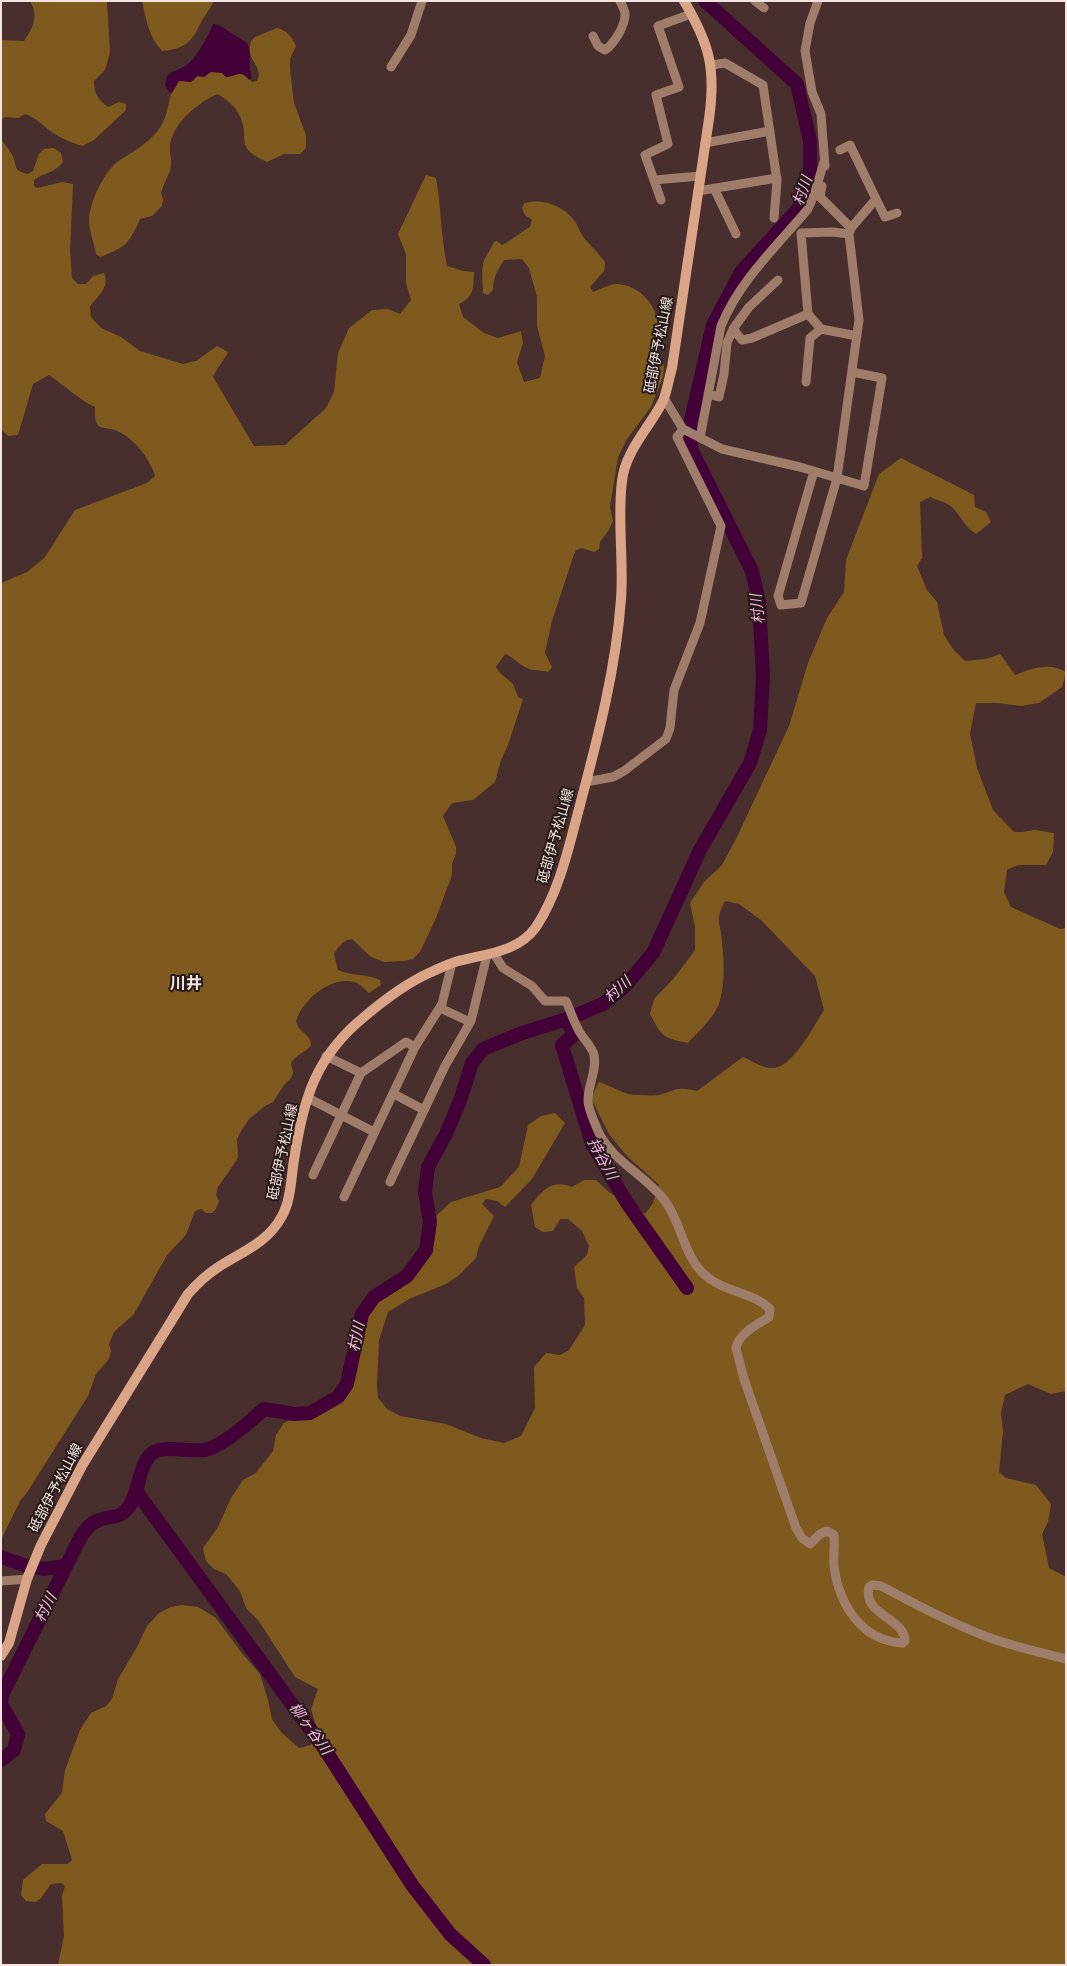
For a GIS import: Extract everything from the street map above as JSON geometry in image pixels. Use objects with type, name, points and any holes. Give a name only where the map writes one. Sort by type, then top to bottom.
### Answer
[{"type":"main road","name":"砥部伊予松山線","points":[[1,1656],[9,1643],[27,1579],[83,1464],[188,1294],[218,1267],[259,1243],[269,1234],[284,1214],[297,1135],[308,1098],[326,1056],[344,1034],[398,990],[452,963],[491,955],[517,945],[535,929],[550,901],[563,869],[586,782],[617,642],[623,570],[620,502],[622,478],[630,455],[664,398],[678,331],[713,94],[712,65],[706,45],[684,1]]},
{"type":"street","points":[[391,67],[411,35],[422,1]]},
{"type":"street","points":[[593,36],[598,46],[605,50],[612,46],[624,21],[625,12],[620,1]]},
{"type":"street","points":[[814,471],[778,596],[781,605],[801,603],[838,478],[859,320],[850,231],[820,197],[825,175],[821,114],[812,92],[805,50],[810,23],[818,1]]},
{"type":"street","points":[[661,200],[645,154],[668,144],[656,95],[679,87],[658,26],[691,14]]},
{"type":"street","points":[[712,65],[725,63],[763,85],[777,178],[774,218]]},
{"type":"street","points":[[705,143],[770,131]]},
{"type":"street","points":[[840,150],[850,145],[885,217],[897,213]]},
{"type":"street","points":[[698,437],[722,326],[728,311],[744,284],[808,209],[824,162]]},
{"type":"street","points":[[654,180],[700,176]]},
{"type":"street","points":[[698,191],[777,178]]},
{"type":"street","points":[[714,188],[736,234]]},
{"type":"street","points":[[857,336],[821,329],[808,314],[801,233],[850,231],[876,199]]},
{"type":"street","points":[[708,394],[719,397],[724,374],[726,343],[733,329],[749,307],[778,280]]},
{"type":"street","points":[[733,329],[742,340],[752,338],[808,314]]},
{"type":"street","points":[[806,382],[810,338],[821,329]]},
{"type":"street","points":[[664,398],[682,430],[722,449],[814,471],[864,486],[882,378],[852,372]]},
{"type":"street","points":[[586,782],[614,777],[666,739],[670,728],[674,690],[700,623],[721,526],[677,437],[682,430]]},
{"type":"street","points":[[390,1182],[445,1066],[470,1022],[491,955],[503,968],[532,986],[545,1001],[566,1001],[578,1030],[594,1054],[594,1071],[588,1101],[599,1132],[608,1147],[617,1157],[646,1180],[665,1200],[700,1270],[722,1287],[764,1303],[770,1309],[769,1317],[741,1337],[737,1344],[736,1348],[744,1378],[796,1528],[802,1538],[810,1544],[826,1531],[834,1535],[834,1565],[838,1583],[846,1603],[861,1627],[895,1643],[903,1643],[905,1641],[905,1635],[901,1629],[884,1617],[870,1601],[869,1587],[872,1585],[881,1586],[951,1622],[986,1636],[1020,1648],[1066,1659]]},
{"type":"street","points":[[344,1197],[415,1047],[442,1004],[452,963]]},
{"type":"street","points":[[440,1008],[470,1022]]},
{"type":"street","points":[[313,1175],[361,1073],[406,1042],[415,1047]]},
{"type":"street","points":[[326,1056],[361,1073]]},
{"type":"street","points":[[394,1094],[424,1110]]},
{"type":"street","points":[[308,1098],[374,1132]]},
{"type":"street","points":[[1,1581],[27,1579]]},
{"type":"shaded area","points":[[30,1],[107,1],[110,53],[105,70],[94,81],[95,89],[99,99],[108,107],[119,102],[126,104],[126,110],[94,140],[82,146],[57,135],[25,114],[18,118],[5,117],[1,120],[1,40],[24,41],[34,22],[33,6]]},
{"type":"shaded area","points":[[142,1],[214,1],[194,35],[187,43],[177,48],[162,51],[151,34]]},
{"type":"shaded area","points":[[213,24],[219,25],[247,43],[250,52],[252,78],[249,80],[241,74],[226,77],[222,73],[211,72],[204,77],[197,76],[191,82],[179,81],[172,93],[169,92],[165,85],[167,76],[191,61]]},
{"type":"shaded area","points":[[277,28],[289,34],[296,46],[290,59],[290,69],[294,103],[306,135],[306,148],[300,154],[284,154],[267,162],[254,155],[245,145],[243,124],[238,113],[227,100],[217,94],[188,114],[173,136],[170,144],[171,168],[161,193],[163,199],[162,206],[152,216],[140,219],[126,244],[100,257],[96,254],[89,220],[99,187],[114,164],[137,149],[157,132],[164,121],[172,91],[179,81],[193,81],[202,74],[215,71],[225,76],[239,72],[245,74],[252,82],[257,81],[259,74],[251,57],[251,41],[255,37]]},
{"type":"shaded area","points":[[1,139],[9,149],[17,169],[28,174],[33,171],[39,154],[44,149],[54,148],[61,153],[63,162],[57,168],[34,180],[34,186],[37,188],[62,182],[73,184],[70,251],[72,278],[78,284],[86,284],[93,276],[104,273],[106,283],[103,291],[90,306],[91,317],[101,328],[121,337],[140,351],[183,364],[196,361],[217,346],[228,352],[213,377],[254,446],[285,445],[326,408],[334,392],[338,353],[349,328],[372,310],[388,309],[400,314],[411,300],[406,283],[406,254],[398,234],[426,175],[436,178],[447,266],[474,272],[471,295],[459,304],[463,317],[484,333],[498,338],[521,331],[523,343],[517,362],[524,382],[540,378],[545,356],[537,326],[537,297],[529,268],[522,259],[504,260],[496,275],[493,290],[488,295],[483,293],[482,272],[484,260],[494,242],[497,241],[502,245],[530,227],[532,220],[525,215],[522,208],[524,203],[538,201],[552,204],[564,210],[574,220],[584,238],[605,262],[604,271],[590,287],[593,292],[615,284],[624,285],[633,288],[647,299],[656,314],[658,323],[657,338],[652,355],[664,365],[663,377],[651,407],[627,439],[618,457],[610,507],[613,521],[609,530],[600,542],[599,549],[594,552],[582,548],[576,550],[573,557],[552,621],[545,653],[552,667],[548,672],[530,669],[505,654],[496,667],[513,684],[518,697],[523,699],[495,782],[473,800],[452,803],[443,816],[456,847],[456,854],[452,863],[452,875],[436,918],[420,952],[413,959],[384,962],[371,957],[352,939],[343,942],[337,949],[334,954],[338,970],[375,978],[380,980],[381,985],[369,993],[357,983],[348,981],[338,982],[320,990],[305,1005],[296,1021],[299,1028],[310,1039],[311,1046],[291,1063],[293,1073],[291,1078],[273,1102],[249,1119],[241,1131],[237,1139],[238,1158],[218,1187],[216,1195],[219,1201],[216,1209],[212,1213],[206,1213],[201,1209],[195,1211],[186,1235],[167,1255],[134,1314],[114,1332],[109,1344],[111,1351],[109,1359],[96,1374],[88,1396],[20,1501],[1,1540],[1,583],[27,572],[45,557],[75,510],[147,483],[155,476],[145,455],[134,443],[122,433],[97,425],[95,407],[49,375],[33,384],[18,435],[8,436],[1,429]]},
{"type":"shaded area","points":[[901,458],[974,495],[975,507],[986,512],[991,522],[976,534],[952,507],[947,504],[930,497],[920,502],[922,558],[917,566],[927,590],[937,602],[944,635],[953,649],[965,661],[986,659],[1000,654],[1015,675],[1041,667],[1054,667],[1066,672],[1062,687],[1039,703],[1021,706],[976,703],[970,734],[977,768],[993,810],[1014,832],[1035,830],[1054,833],[1053,852],[1046,865],[1018,865],[1007,870],[1004,892],[1011,907],[1060,929],[1066,928],[1066,1391],[1051,1394],[1028,1384],[1005,1395],[1001,1413],[1003,1431],[999,1472],[1006,1478],[1036,1485],[1051,1504],[1048,1522],[1042,1534],[1049,1568],[1066,1577],[1066,1965],[58,1965],[64,1936],[62,1896],[65,1886],[61,1883],[51,1884],[36,1902],[26,1901],[21,1895],[23,1880],[42,1864],[68,1864],[72,1860],[63,1831],[46,1821],[45,1814],[62,1793],[65,1770],[80,1730],[91,1713],[106,1706],[112,1699],[118,1679],[147,1626],[159,1613],[171,1607],[182,1605],[198,1607],[216,1618],[260,1674],[272,1719],[281,1732],[299,1748],[311,1745],[316,1726],[311,1709],[318,1689],[295,1677],[258,1620],[246,1608],[240,1591],[226,1574],[214,1569],[206,1561],[203,1548],[218,1527],[231,1498],[243,1480],[256,1473],[273,1451],[276,1435],[284,1423],[294,1418],[313,1418],[341,1401],[352,1387],[362,1344],[366,1315],[379,1299],[407,1280],[432,1244],[432,1232],[436,1216],[451,1202],[500,1187],[519,1167],[528,1125],[541,1116],[555,1113],[565,1123],[532,1179],[505,1207],[497,1201],[486,1199],[482,1204],[494,1216],[479,1246],[476,1258],[458,1276],[446,1284],[409,1299],[388,1312],[379,1340],[378,1398],[387,1409],[400,1416],[446,1424],[481,1438],[504,1443],[521,1436],[535,1408],[534,1367],[546,1353],[560,1355],[569,1350],[585,1325],[584,1298],[577,1288],[574,1267],[587,1255],[589,1246],[582,1231],[568,1219],[560,1219],[553,1231],[543,1232],[535,1227],[531,1205],[548,1187],[553,1185],[559,1184],[572,1187],[584,1180],[596,1180],[609,1192],[645,1214],[653,1203],[659,1185],[626,1155],[609,1134],[591,1098],[599,1082],[630,1094],[659,1095],[677,1089],[697,1091],[743,1057],[766,1067],[780,1066],[795,1054],[824,1010],[815,976],[761,920],[739,904],[725,901],[719,917],[724,971],[723,986],[715,1012],[688,1043],[673,1040],[664,1035],[657,1028],[650,1014],[654,999],[674,978],[695,950],[695,927],[690,903],[704,882],[722,865],[736,839],[789,726],[808,663],[827,618],[844,592],[846,560],[879,474]]},
{"type":"waterway","name":"村川","points":[[1,1760],[14,1750],[18,1734],[1,1704],[2,1695],[79,1540],[85,1532],[101,1519],[117,1516],[128,1508],[135,1494],[142,1469],[150,1455],[156,1451],[167,1449],[205,1450],[212,1448],[220,1444],[264,1409],[294,1414],[310,1413],[338,1397],[347,1384],[362,1314],[374,1297],[407,1276],[426,1250],[430,1222],[425,1192],[428,1167],[446,1134],[461,1098],[472,1063],[483,1049],[603,1004],[626,985],[653,953],[700,850],[750,763],[760,730],[763,676],[759,602],[752,571],[691,449],[690,424],[713,325],[741,272],[799,208],[810,172],[810,141],[797,84],[705,1]]},
{"type":"waterway","name":"持谷川","points":[[567,1019],[574,1035],[562,1045],[592,1144],[627,1203],[687,1288]]},
{"type":"waterway","name":"柳ヶ谷川","points":[[136,1491],[324,1748],[412,1885],[450,1934],[484,1965]]},
{"type":"waterway","points":[[1,1557],[43,1569],[66,1566]]},
{"type":"district","name":"川井","points":[[186,984]]}]
